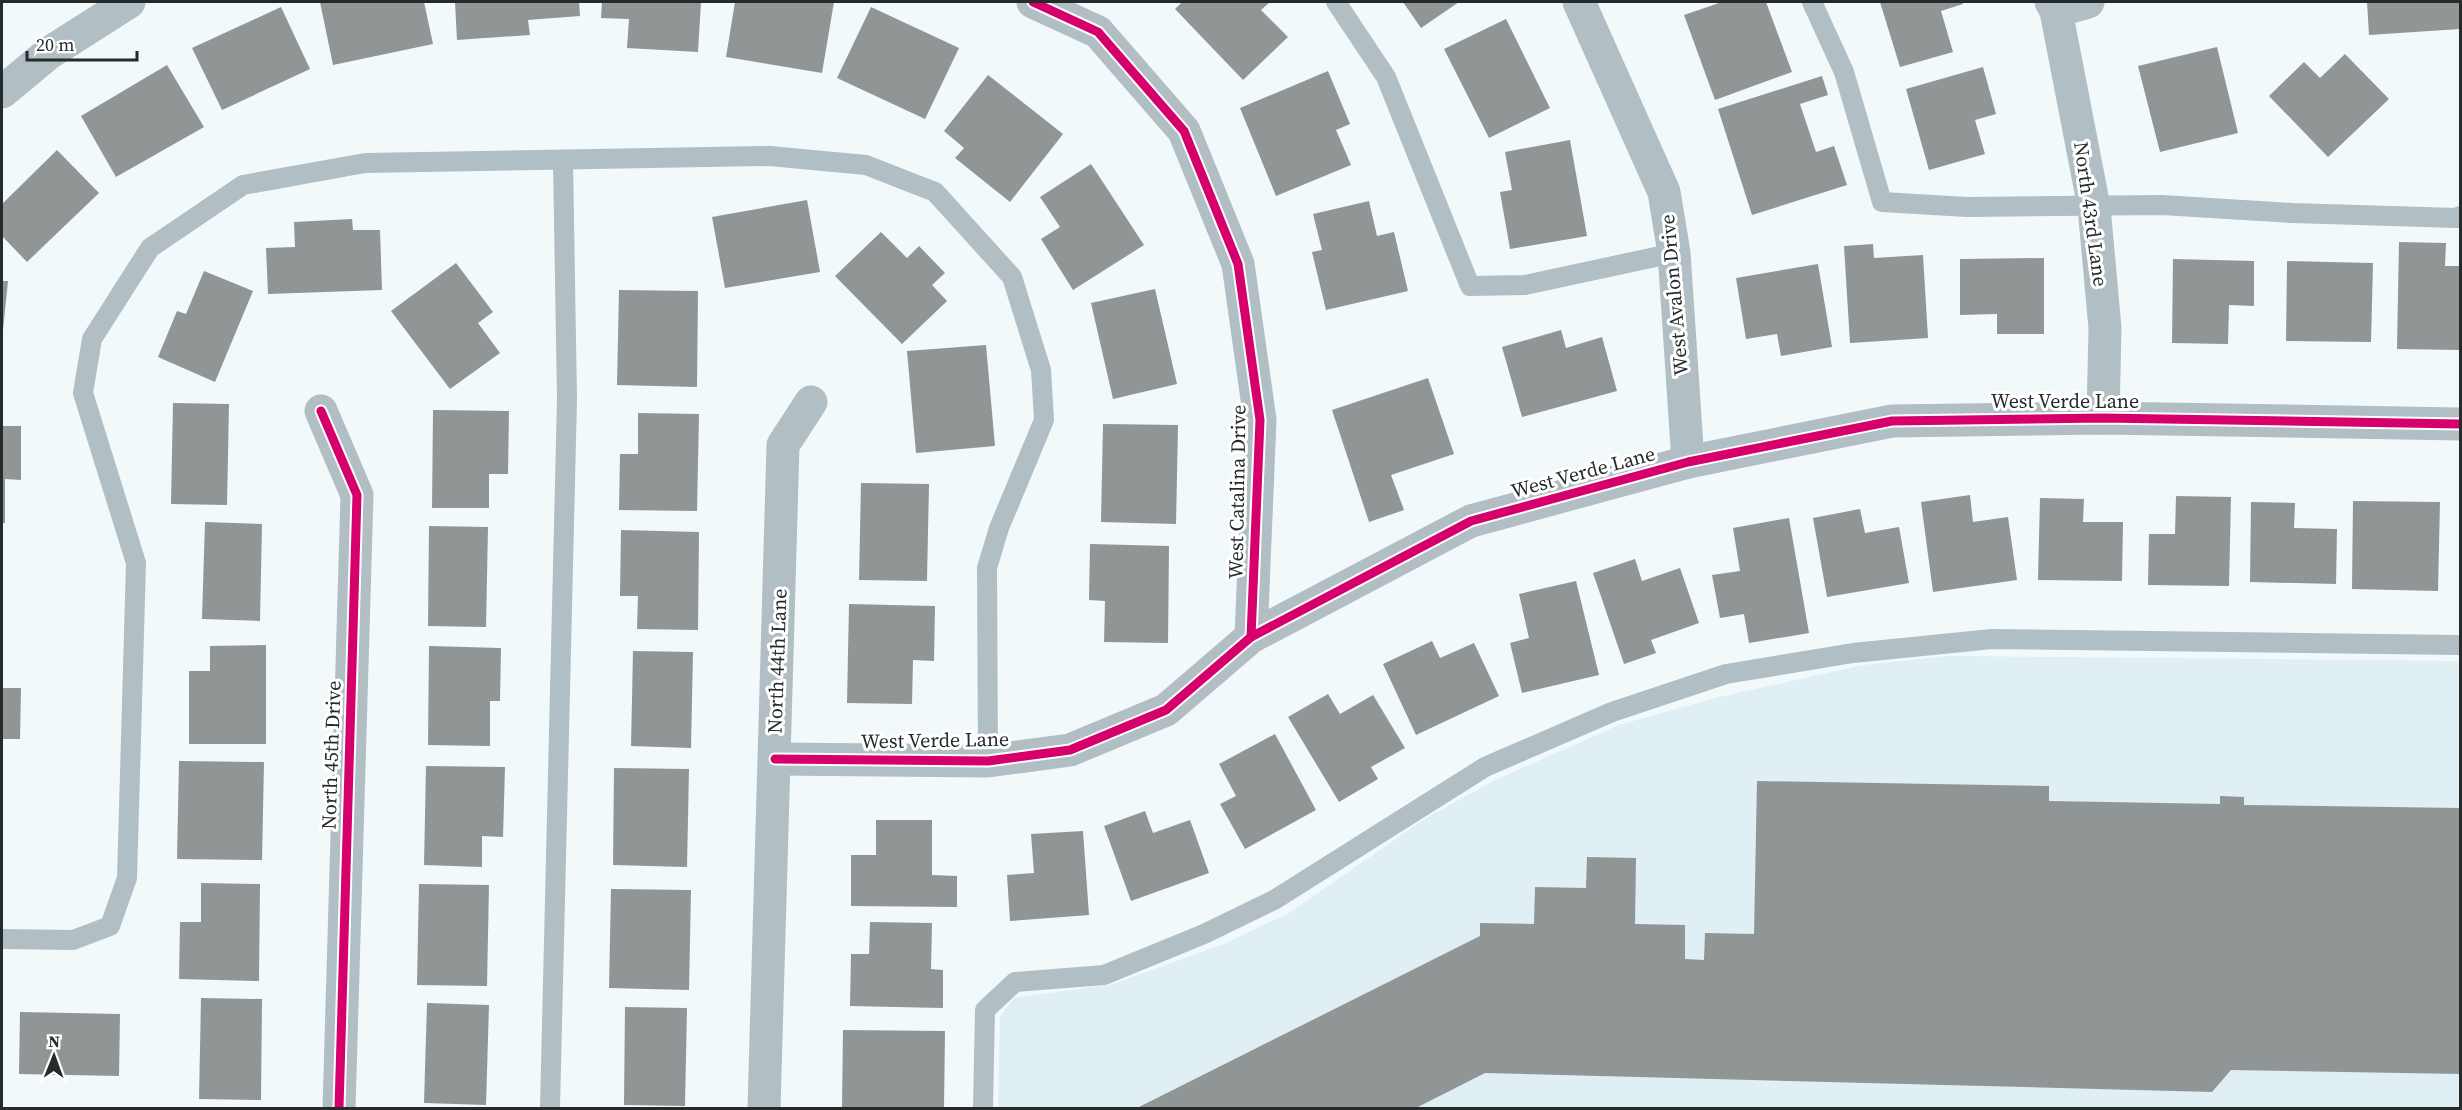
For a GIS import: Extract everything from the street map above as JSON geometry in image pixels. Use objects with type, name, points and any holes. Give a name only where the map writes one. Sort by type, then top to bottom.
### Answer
[{"type":"street","points":[[2,92],[49,53],[129,2]]},
{"type":"street","name":"West Catalina Drive","points":[[1033,2],[1098,32],[1184,131],[1238,264],[1260,420],[1251,637]]},
{"type":"street","name":"West Avalon Drive","points":[[1579,2],[1664,192],[1674,253],[1688,462]]},
{"type":"street","name":"North 43rd Lane","points":[[2088,2],[2054,6],[2094,207],[2105,328],[2103,418]]},
{"type":"street","name":"North 44th Lane","points":[[764,1108],[783,445],[811,402]]},
{"type":"street","name":"North 45th Drive","points":[[321,411],[357,495],[339,1108]]},
{"type":"street","name":"West Verde Lane","points":[[775,759],[988,761],[1070,750],[1166,710],[1251,637],[1471,521],[1688,462],[1892,421],[2103,418],[2460,424]]},
{"type":"lane","points":[[1336,2],[1386,77],[1470,286],[1525,285],[1674,253]]},
{"type":"lane","points":[[1812,2],[1844,72],[1882,202],[1967,207],[2162,205],[2292,213],[2457,218],[2460,216]]},
{"type":"lane","points":[[2,939],[73,940],[110,926],[127,878],[136,563],[83,393],[92,339],[150,248],[243,184],[364,163],[770,156],[866,165],[935,192],[1012,277],[1041,370],[1044,420],[999,528],[987,568],[988,761]]},
{"type":"lane","points":[[550,1108],[567,399],[563,160]]},
{"type":"lane","points":[[983,1108],[985,1010],[1015,982],[1104,975],[1204,934],[1274,900],[1485,767],[1612,712],[1726,674],[1852,653],[1992,639],[2460,645]]},
{"type":"shaded area","points":[[1948,656],[2460,661],[2460,1108],[998,1108],[1000,1017],[1014,998],[1113,984],[1224,944],[1289,913],[1426,818],[1495,780],[1619,725],[1715,698],[1863,665]]},
{"type":"building","points":[[320,2],[424,2],[433,44],[333,65]]},
{"type":"building","points":[[455,2],[579,2],[580,16],[528,20],[530,35],[457,40]]},
{"type":"building","points":[[602,2],[701,2],[698,52],[627,48],[629,19],[601,18]]},
{"type":"building","points":[[735,2],[834,2],[822,73],[726,57]]},
{"type":"building","points":[[1182,2],[1270,2],[1261,10],[1288,37],[1243,80],[1175,9]]},
{"type":"building","points":[[1403,2],[1459,2],[1421,28]]},
{"type":"building","points":[[1722,2],[1766,2],[1792,72],[1715,100],[1684,15]]},
{"type":"building","points":[[1880,2],[1962,2],[1963,4],[1941,11],[1953,52],[1900,67]]},
{"type":"building","points":[[2367,2],[2460,2],[2460,29],[2369,35]]},
{"type":"building","points":[[281,7],[310,69],[222,110],[192,48]]},
{"type":"building","points":[[871,7],[959,48],[925,119],[837,78]]},
{"type":"building","points":[[1506,19],[1550,108],[1489,138],[1444,49]]},
{"type":"building","points":[[2217,47],[2238,133],[2160,152],[2138,66]]},
{"type":"building","points":[[2345,54],[2389,99],[2328,157],[2269,96],[2304,62],[2320,78]]},
{"type":"building","points":[[167,65],[204,127],[116,177],[81,116]]},
{"type":"building","points":[[1983,67],[1996,114],[1975,120],[1985,154],[1929,170],[1906,89]]},
{"type":"building","points":[[1328,71],[1350,124],[1336,130],[1351,165],[1276,196],[1240,108]]},
{"type":"building","points":[[988,75],[1063,134],[1010,202],[955,158],[964,148],[944,131]]},
{"type":"building","points":[[1822,76],[1828,95],[1800,104],[1816,152],[1834,146],[1847,185],[1752,215],[1718,109]]},
{"type":"building","points":[[1570,140],[1587,236],[1510,249],[1500,192],[1512,190],[1505,152]]},
{"type":"building","points":[[57,150],[99,193],[27,262],[2,236],[2,204]]},
{"type":"building","points":[[1091,164],[1144,245],[1073,290],[1041,239],[1060,227],[1040,197]]},
{"type":"building","points":[[807,200],[820,272],[725,288],[712,217]]},
{"type":"building","points":[[1369,201],[1377,236],[1394,232],[1408,291],[1326,310],[1312,252],[1322,250],[1313,214]]},
{"type":"building","points":[[352,219],[353,230],[380,230],[382,290],[268,294],[266,248],[295,247],[294,222]]},
{"type":"building","points":[[881,232],[907,258],[919,246],[945,273],[932,285],[947,301],[902,344],[835,276]]},
{"type":"building","points":[[2399,242],[2446,243],[2445,266],[2460,266],[2460,350],[2397,349]]},
{"type":"building","points":[[1873,244],[1874,258],[1923,255],[1928,338],[1850,343],[1844,246]]},
{"type":"building","points":[[2044,258],[2044,334],[1997,334],[1997,314],[1960,315],[1960,259]]},
{"type":"building","points":[[2173,259],[2254,261],[2254,306],[2229,305],[2228,344],[2172,343]]},
{"type":"building","points":[[2287,261],[2373,263],[2371,342],[2286,341]]},
{"type":"building","points":[[456,263],[493,312],[478,323],[500,353],[450,389],[391,311]]},
{"type":"building","points":[[1818,264],[1832,347],[1781,356],[1777,334],[1746,339],[1736,278]]},
{"type":"building","points":[[204,271],[253,291],[215,382],[158,357],[177,311],[186,314]]},
{"type":"building","points":[[2,281],[8,281],[3,330],[2,330]]},
{"type":"building","points":[[1155,289],[1177,384],[1113,399],[1091,303]]},
{"type":"building","points":[[619,290],[698,291],[697,387],[617,385]]},
{"type":"building","points":[[1561,330],[1566,348],[1602,337],[1617,391],[1522,417],[1502,347]]},
{"type":"building","points":[[986,345],[995,446],[916,453],[907,351]]},
{"type":"building","points":[[1428,378],[1454,454],[1391,475],[1404,510],[1369,522],[1332,410]]},
{"type":"building","points":[[173,403],[229,404],[227,505],[171,504]]},
{"type":"building","points":[[433,410],[509,411],[508,474],[489,474],[489,508],[432,508]]},
{"type":"building","points":[[638,413],[699,414],[697,511],[619,510],[620,454],[638,454]]},
{"type":"building","points":[[1103,424],[1178,425],[1176,524],[1101,522]]},
{"type":"building","points":[[2,426],[21,426],[21,480],[5,479],[5,523],[2,523]]},
{"type":"building","points":[[861,483],[929,484],[927,581],[859,580]]},
{"type":"building","points":[[1970,495],[1973,522],[2008,517],[2017,580],[1933,592],[1921,502]]},
{"type":"building","points":[[2176,496],[2231,497],[2229,586],[2148,585],[2149,534],[2175,534]]},
{"type":"building","points":[[2040,498],[2084,499],[2083,522],[2123,522],[2122,581],[2038,580]]},
{"type":"building","points":[[2353,501],[2440,502],[2438,591],[2352,589]]},
{"type":"building","points":[[2251,502],[2295,503],[2294,528],[2337,529],[2336,584],[2250,582]]},
{"type":"building","points":[[1860,509],[1865,533],[1899,527],[1909,583],[1827,597],[1813,518]]},
{"type":"building","points":[[1789,518],[1809,633],[1749,643],[1744,614],[1720,618],[1712,575],[1740,571],[1733,528]]},
{"type":"building","points":[[205,522],[262,524],[260,621],[202,619]]},
{"type":"building","points":[[429,526],[488,527],[486,627],[428,626]]},
{"type":"building","points":[[621,530],[699,532],[698,630],[637,629],[638,596],[620,596]]},
{"type":"building","points":[[1090,544],[1169,546],[1168,643],[1104,642],[1105,601],[1089,600]]},
{"type":"building","points":[[1635,559],[1642,581],[1680,568],[1699,623],[1651,640],[1656,653],[1624,664],[1593,573]]},
{"type":"building","points":[[1576,581],[1599,675],[1522,693],[1510,643],[1529,638],[1519,594]]},
{"type":"building","points":[[849,604],[935,606],[934,661],[913,660],[912,704],[847,703]]},
{"type":"building","points":[[1432,641],[1440,658],[1474,643],[1499,696],[1416,735],[1383,664]]},
{"type":"building","points":[[266,645],[266,744],[189,744],[189,671],[210,671],[210,646]]},
{"type":"building","points":[[429,646],[501,648],[500,701],[490,701],[490,746],[428,745]]},
{"type":"building","points":[[633,651],[693,652],[691,748],[631,746]]},
{"type":"building","points":[[2,688],[21,688],[20,739],[2,739]]},
{"type":"building","points":[[1328,694],[1340,714],[1373,695],[1405,748],[1371,767],[1378,779],[1339,802],[1288,717]]},
{"type":"building","points":[[1275,734],[1316,810],[1245,849],[1220,804],[1236,796],[1219,764]]},
{"type":"building","points":[[179,761],[264,762],[262,860],[177,859]]},
{"type":"building","points":[[426,766],[505,767],[503,837],[482,836],[482,867],[424,865]]},
{"type":"building","points":[[614,768],[689,769],[687,867],[613,865]]},
{"type":"building","points":[[1757,781],[2049,786],[2049,801],[2220,804],[2220,796],[2244,797],[2244,805],[2460,808],[2460,1074],[2231,1070],[2212,1092],[1485,1073],[1416,1108],[1137,1108],[1480,936],[1480,923],[1534,924],[1535,887],[1586,888],[1587,857],[1636,858],[1635,924],[1685,925],[1685,959],[1704,960],[1705,933],[1754,934]]},
{"type":"building","points":[[1145,811],[1153,833],[1190,820],[1209,873],[1131,901],[1104,826]]},
{"type":"building","points":[[876,820],[932,820],[932,875],[957,876],[957,907],[851,906],[851,855],[876,855]]},
{"type":"building","points":[[1083,831],[1089,915],[1010,921],[1007,875],[1034,873],[1031,834]]},
{"type":"building","points":[[201,883],[260,884],[259,981],[179,979],[180,922],[201,922]]},
{"type":"building","points":[[419,884],[489,885],[487,986],[417,985]]},
{"type":"building","points":[[611,889],[691,890],[689,990],[609,988]]},
{"type":"building","points":[[870,922],[932,923],[931,969],[943,970],[943,1008],[850,1006],[851,954],[869,954]]},
{"type":"building","points":[[201,998],[262,999],[261,1100],[199,1099]]},
{"type":"building","points":[[427,1003],[489,1005],[486,1105],[424,1103]]},
{"type":"building","points":[[625,1007],[687,1008],[685,1106],[624,1105]]},
{"type":"building","points":[[20,1012],[120,1014],[119,1076],[19,1074]]},
{"type":"building","points":[[843,1030],[945,1031],[944,1108],[842,1108]]},
{"type":"cycle path","points":[[1033,2],[1098,32],[1184,131],[1238,264],[1260,420],[1251,637]]},
{"type":"cycle path","points":[[321,411],[357,495],[339,1108]]},
{"type":"cycle path","points":[[775,759],[988,761],[1070,750],[1166,710],[1251,637],[1471,521],[1688,462],[1892,421],[2103,418],[2460,424]]}]
